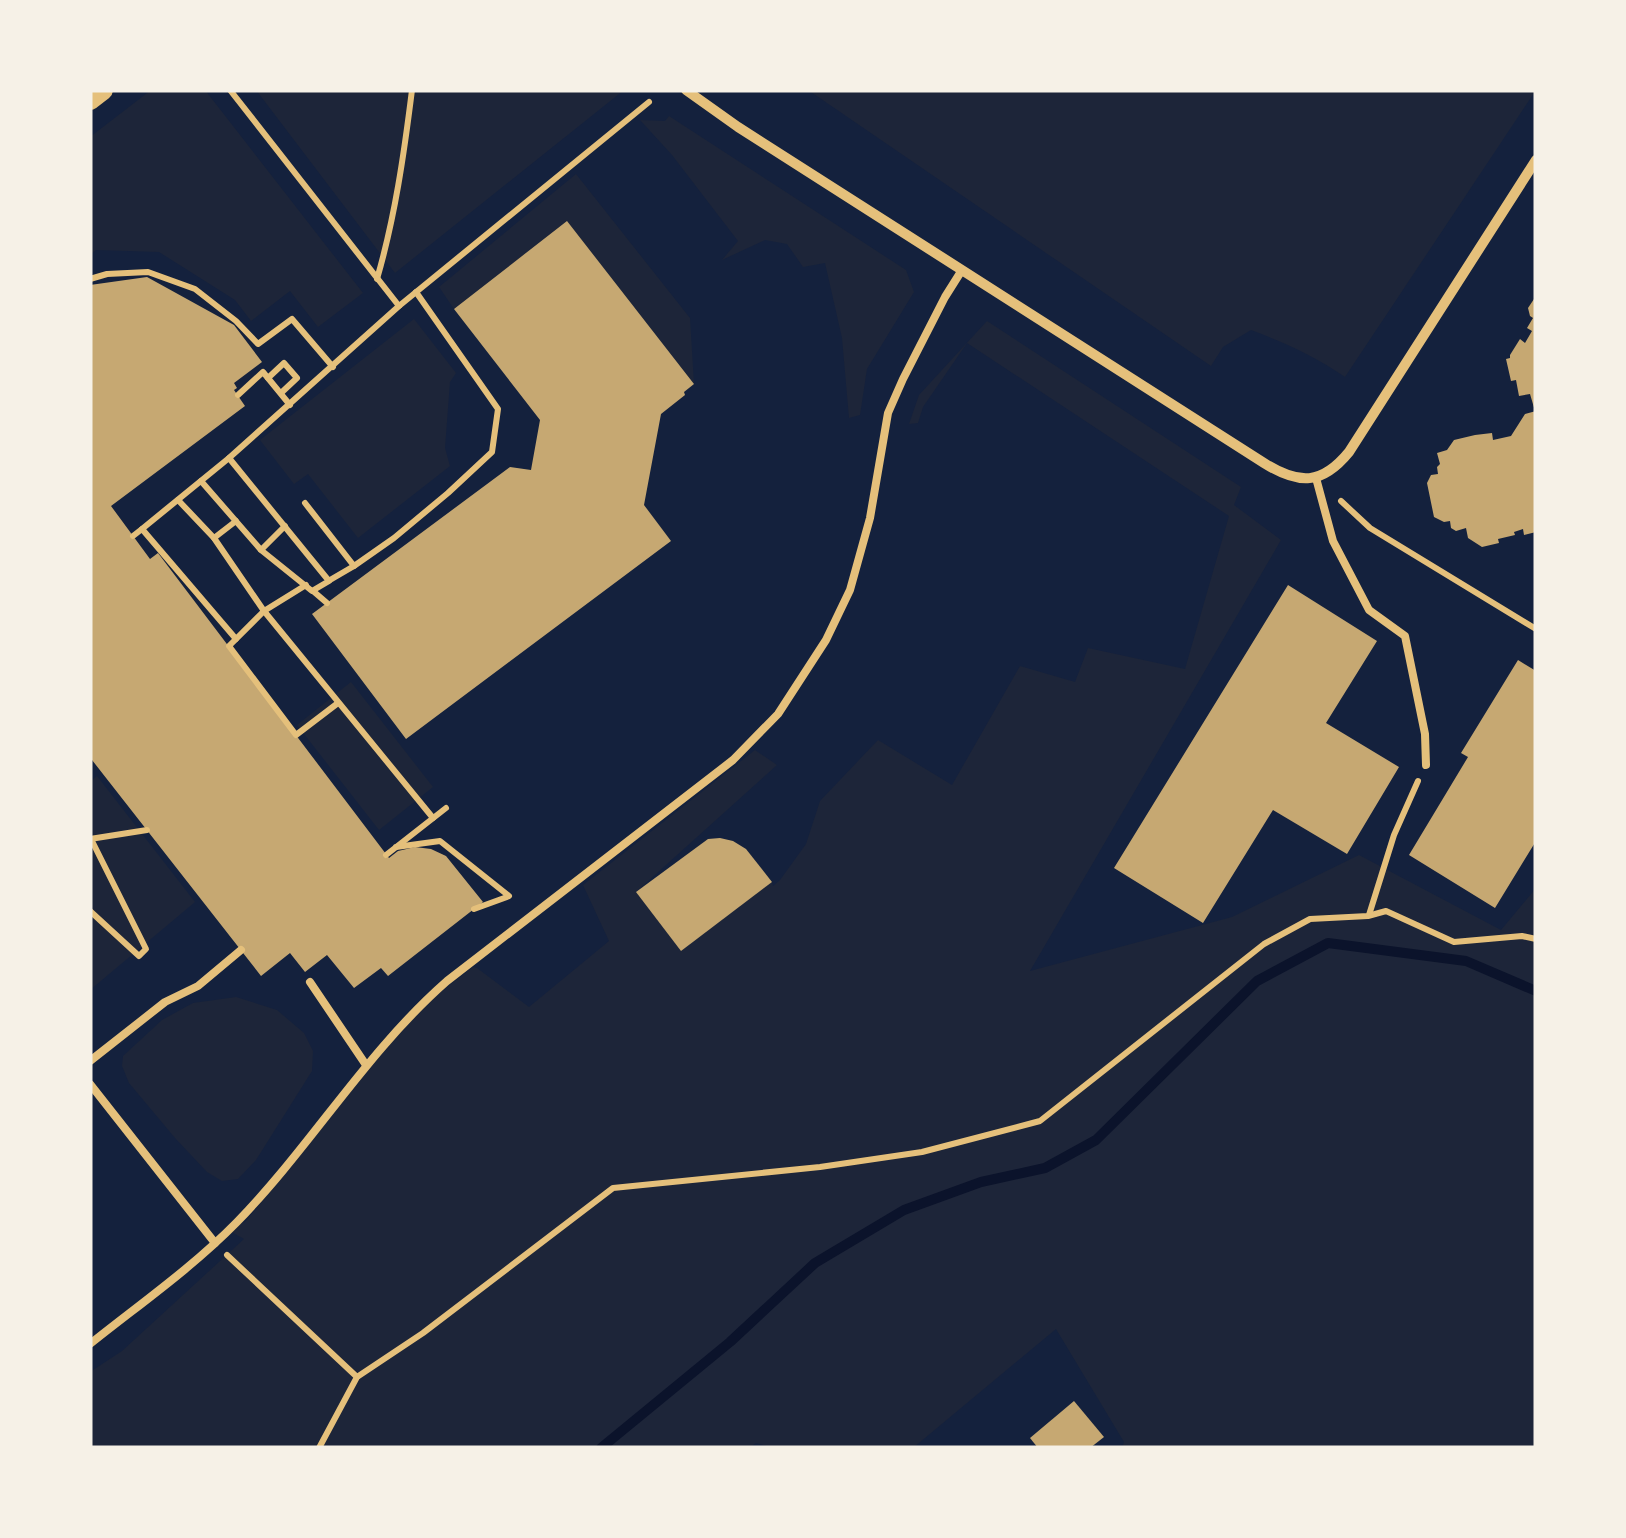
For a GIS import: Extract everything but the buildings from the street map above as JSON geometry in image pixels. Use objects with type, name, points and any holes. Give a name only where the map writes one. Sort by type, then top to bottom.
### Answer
[{"type":"main road","points":[[90,100],[102,90]]},
{"type":"street","points":[[686,90],[1273,468],[1298,478],[1316,478],[1334,467],[1358,440],[1536,160]]},
{"type":"lane","points":[[90,1344],[215,1243],[261,1195],[400,1024],[447,980],[733,760],[778,714],[826,640],[850,590],[870,518],[892,401],[962,270]]},
{"type":"lane","points":[[1316,478],[1333,542],[1370,610],[1405,636],[1426,734],[1426,764]]},
{"type":"lane","points":[[90,1061],[166,1002],[198,986],[241,950]]},
{"type":"lane","points":[[310,982],[366,1065]]},
{"type":"lane","points":[[90,1084],[215,1243]]},
{"type":"path","points":[[230,90],[399,306]]},
{"type":"path","points":[[377,279],[404,160],[412,90]]},
{"type":"path","points":[[133,536],[229,458],[399,306],[649,102]]},
{"type":"path","points":[[90,279],[148,272],[195,289],[236,320],[258,344],[292,319],[333,367]]},
{"type":"path","points":[[338,703],[296,736],[228,646],[264,611],[354,566],[435,504],[492,452],[498,409],[416,292]]},
{"type":"path","points":[[268,378],[284,363],[297,378],[280,393]]},
{"type":"path","points":[[238,395],[263,372],[290,405]]},
{"type":"path","points":[[229,458],[329,581]]},
{"type":"path","points":[[1316,478],[1370,528],[1536,630]]},
{"type":"path","points":[[201,481],[261,550],[326,604]]},
{"type":"path","points":[[178,500],[214,538],[264,611],[433,818]]},
{"type":"path","points":[[305,503],[354,566]]},
{"type":"path","points":[[214,538],[236,521]]},
{"type":"path","points":[[261,550],[285,526]]},
{"type":"path","points":[[142,529],[236,639]]},
{"type":"path","points":[[1368,916],[1394,835],[1426,764]]},
{"type":"path","points":[[386,854],[446,808]]},
{"type":"path","points":[[90,911],[139,956],[146,950],[91,839],[147,830]]},
{"type":"path","points":[[396,847],[440,841],[509,896],[474,908]]},
{"type":"path","points":[[319,1448],[357,1377],[423,1334],[613,1188],[820,1167],[922,1152],[1040,1121],[1264,944],[1310,918],[1368,916],[1386,911],[1454,942],[1522,936],[1536,939]]},
{"type":"path","points":[[215,1243],[357,1377]]},
{"type":"shaded area","points":[[151,90],[205,90],[363,293],[318,327],[290,291],[251,321],[235,300],[159,252],[96,250],[90,255],[90,137]]},
{"type":"shaded area","points":[[256,90],[624,90],[395,273]]},
{"type":"shaded area","points":[[808,90],[1536,90],[1345,377],[1300,350],[1251,330],[1223,347],[1211,366]]},
{"type":"shaded area","points":[[669,116],[906,270],[914,292],[867,369],[860,415],[849,418],[842,338],[825,263],[803,267],[787,244],[765,240],[722,260],[738,241],[640,120],[665,121]]},
{"type":"shaded area","points":[[576,174],[690,318],[694,384],[567,222],[454,309],[439,287]]},
{"type":"shaded area","points":[[414,319],[456,373],[450,382],[445,448],[450,466],[358,538],[308,474],[294,484],[260,440]]},
{"type":"shaded area","points":[[987,321],[1241,487],[1234,505],[1281,540],[1030,971],[1232,917],[1359,855],[1501,930],[1536,888],[1536,1448],[1122,1448],[1124,1442],[1056,1329],[913,1448],[774,1448],[756,1443],[749,1448],[90,1448],[90,1372],[122,1351],[244,1239],[226,1229],[245,1222],[418,1009],[473,967],[529,1007],[609,941],[583,885],[755,750],[777,765],[636,892],[772,882],[773,886],[806,844],[820,801],[878,740],[952,785],[1020,666],[1075,682],[1088,648],[1185,669],[1229,516],[967,343],[923,407],[918,423],[909,424],[919,395]]},
{"type":"shaded area","points":[[351,682],[433,787],[379,830],[297,725]]},
{"type":"shaded area","points":[[97,776],[195,902],[90,990],[90,782]]},
{"type":"shaded area","points":[[236,997],[277,1010],[304,1033],[313,1051],[312,1071],[256,1160],[238,1179],[222,1181],[207,1172],[175,1138],[129,1083],[122,1066],[123,1056],[162,1020],[193,1003]]},
{"type":"waterway","points":[[601,1448],[730,1342],[815,1263],[904,1210],[981,1182],[1045,1168],[1096,1140],[1257,981],[1328,943],[1466,961],[1536,991]]}]
